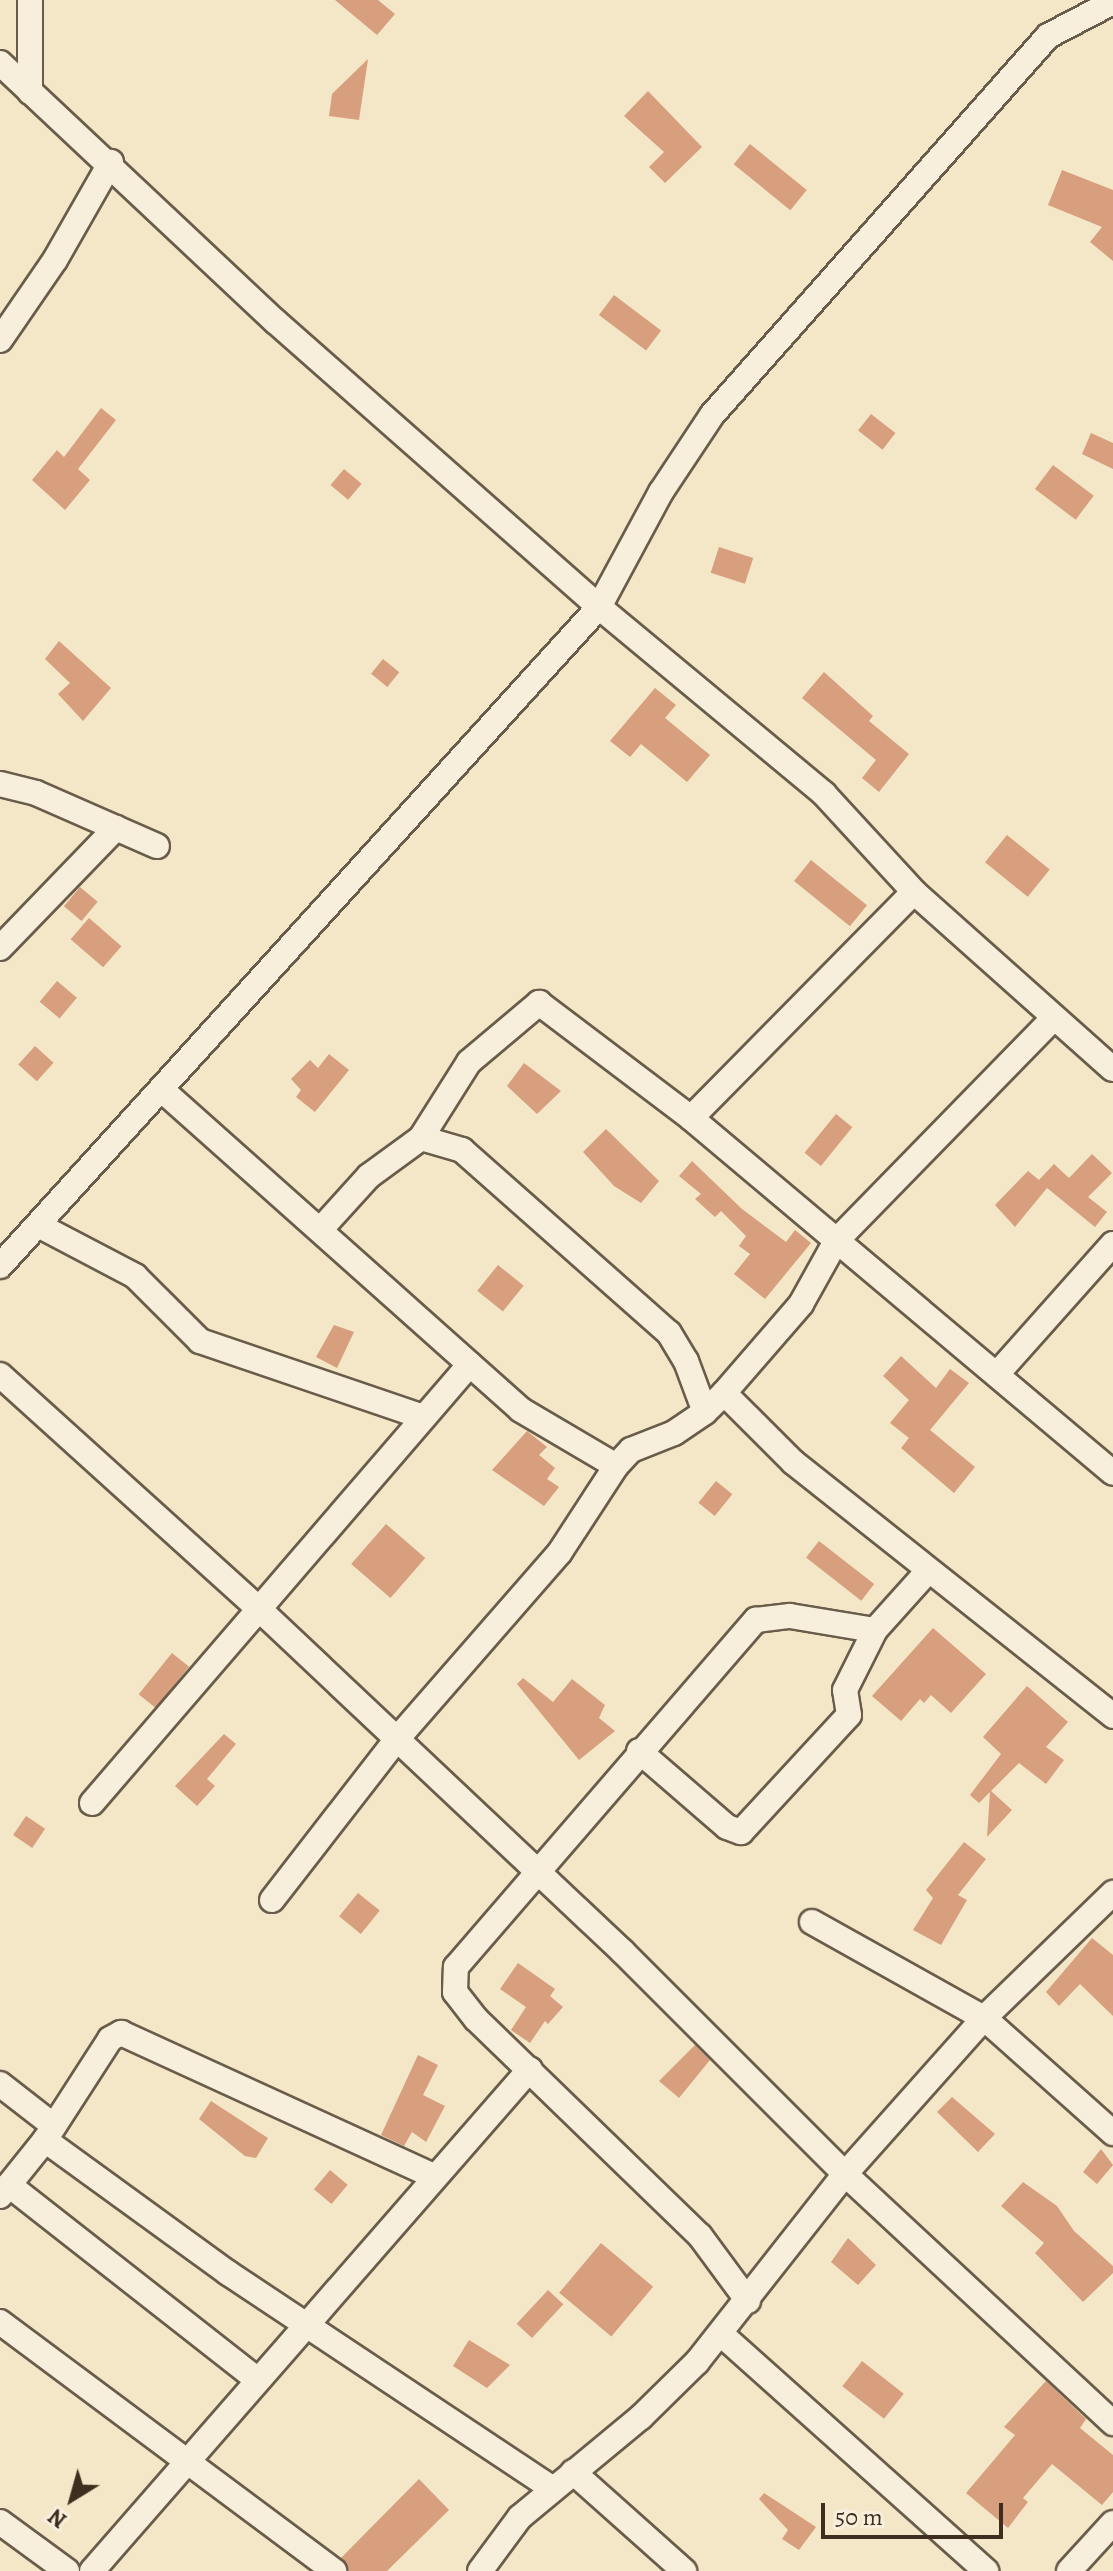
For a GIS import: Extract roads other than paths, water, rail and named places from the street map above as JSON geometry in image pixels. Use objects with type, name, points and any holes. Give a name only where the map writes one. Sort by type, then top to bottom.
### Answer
[{"type":"street","points":[[30,0],[30,92]]},
{"type":"street","points":[[0,1266],[599,607],[661,492],[712,415],[1048,36],[1113,2]]},
{"type":"street","points":[[0,63],[111,162],[276,322],[599,607],[824,794],[914,892],[1053,1019],[1113,1069]]},
{"type":"street","points":[[0,340],[55,260],[111,162]]},
{"type":"street","points":[[0,784],[36,793],[157,846]]},
{"type":"street","points":[[0,948],[116,828]]},
{"type":"street","points":[[691,1118],[914,892]]},
{"type":"street","points":[[320,1230],[369,1176],[421,1138],[469,1062],[539,1003],[691,1118],[1113,1473]]},
{"type":"street","points":[[272,1900],[397,1739],[560,1552],[616,1466],[631,1450],[674,1433],[705,1412],[724,1393],[801,1304],[836,1241],[1053,1019]]},
{"type":"street","points":[[162,1090],[521,1410],[616,1466]]},
{"type":"street","points":[[421,1138],[462,1150],[669,1333],[686,1361],[705,1412]]},
{"type":"street","points":[[38,1225],[135,1276],[200,1341],[420,1416]]},
{"type":"street","points":[[997,1374],[1113,1244]]},
{"type":"street","points":[[92,1803],[420,1416],[470,1364]]},
{"type":"street","points":[[0,1375],[258,1608],[537,1871],[845,2174],[1113,2423]]},
{"type":"street","points":[[724,1393],[793,1462],[1113,1716]]},
{"type":"street","points":[[639,1751],[727,1827],[741,1832],[849,1715],[845,1690],[875,1630],[928,1571]]},
{"type":"street","points":[[748,2301],[700,2236],[476,2019],[455,1992],[456,1967],[639,1751],[756,1620],[790,1616],[875,1630]]},
{"type":"street","points":[[480,2571],[520,2517],[665,2395],[748,2301],[845,2174],[984,2018],[1113,1893]]},
{"type":"street","points":[[812,1922],[984,2018],[1113,2133]]},
{"type":"street","points":[[258,2380],[5,2191],[50,2133],[110,2039],[121,2033],[433,2176]]},
{"type":"street","points":[[92,2571],[433,2176],[530,2069]]},
{"type":"street","points":[[0,2084],[50,2133],[306,2325],[553,2489]]},
{"type":"street","points":[[0,2322],[334,2571]]},
{"type":"street","points":[[721,2334],[986,2571]]},
{"type":"street","points":[[573,2472],[684,2571]]},
{"type":"street","points":[[0,2522],[67,2571]]},
{"type":"street","points":[[1082,2567],[1113,2523]]}]
